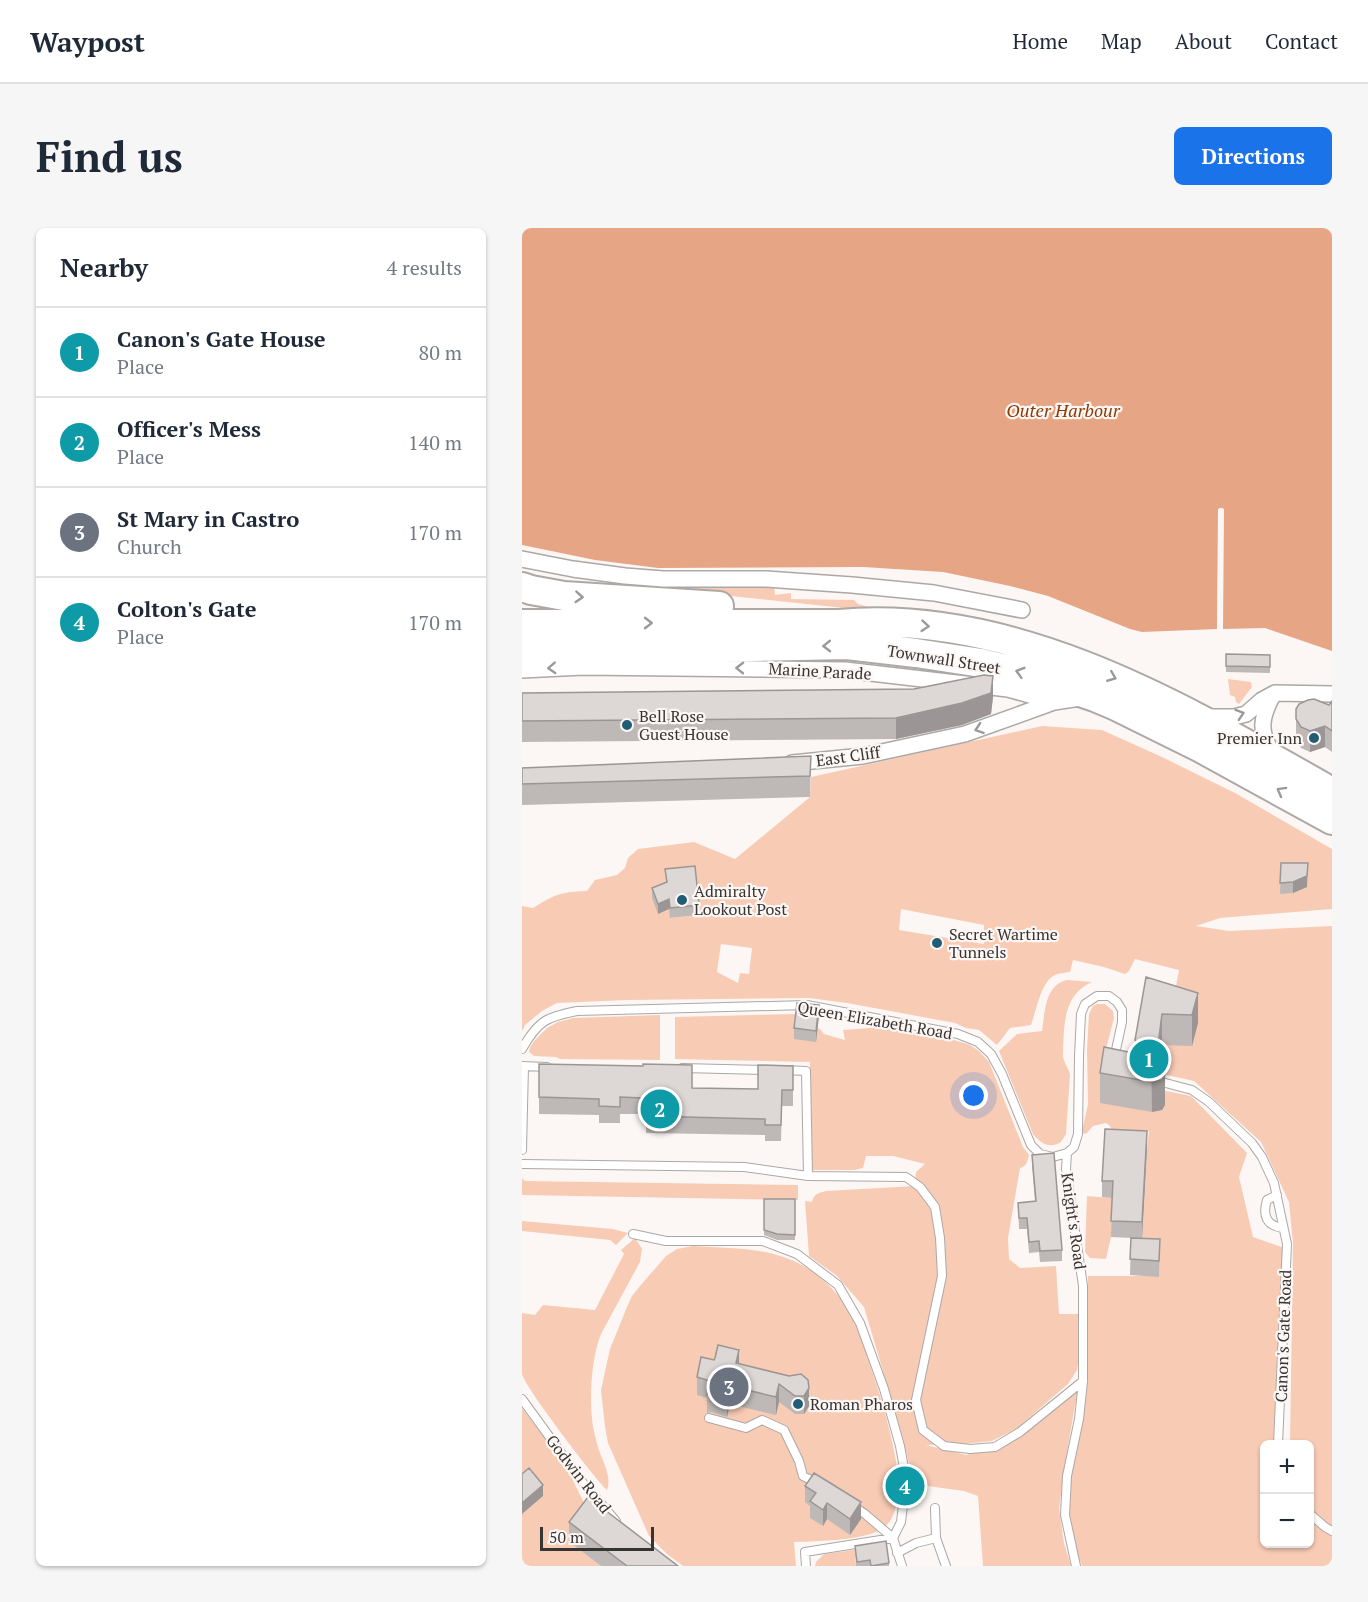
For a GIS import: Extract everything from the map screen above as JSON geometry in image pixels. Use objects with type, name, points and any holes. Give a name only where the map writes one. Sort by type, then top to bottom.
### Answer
[{"type":"highway","points":[[522,587],[564,596],[843,614],[867,621]]},
{"type":"highway","name":"Townwall Street","points":[[522,624],[840,624],[867,621],[932,626],[978,634],[1061,656],[1125,682],[1199,717],[1332,792]]},
{"type":"highway","name":"Townwall Street","points":[[522,652],[581,658],[847,645],[981,663],[1023,673],[1095,697],[1201,748],[1332,820]]},
{"type":"street","points":[[522,559],[625,576],[663,579],[766,579],[934,593],[1022,610]]},
{"type":"street","name":"Marine Parade","points":[[522,670],[581,658],[845,670],[1008,689],[1054,702]]},
{"type":"street","points":[[1199,717],[1234,717],[1246,714],[1262,700],[1275,693],[1332,694]]},
{"type":"street","points":[[1275,693],[1265,710],[1262,729],[1266,743],[1281,763]]},
{"type":"street","name":"East Cliff","points":[[782,764],[863,756],[965,734],[1054,702],[1095,697]]},
{"type":"lane","name":"Knight's Road","points":[[1076,1566],[1065,1515],[1067,1476],[1079,1419],[1083,1381],[1083,1286],[1066,1169],[1067,1153],[1074,1147],[1078,1134],[1078,1056],[1081,1014],[1085,1004],[1097,996],[1109,996],[1122,1010],[1122,1022],[1114,1060],[1116,1068]]},
{"type":"lane","name":"Queen Elizabeth Road","points":[[522,1049],[530,1035],[542,1023],[554,1015],[577,1011],[807,1005],[930,1028],[958,1034],[978,1042],[992,1054],[1030,1145],[1040,1154],[1053,1157],[1067,1153]]},
{"type":"lane","points":[[522,1150],[523,1066],[557,1067]]},
{"type":"lane","points":[[668,1068],[806,1071],[808,1176]]},
{"type":"lane","name":"Canon's Gate Road","points":[[1157,1081],[1192,1090],[1209,1102],[1252,1143],[1262,1157],[1274,1183],[1287,1244],[1278,1440]]},
{"type":"lane","points":[[522,1164],[744,1167],[808,1176],[906,1177],[920,1187],[935,1207],[940,1239],[942,1276],[916,1400],[923,1430],[944,1446],[970,1449],[995,1447],[1020,1432],[1083,1381]]},
{"type":"lane","points":[[1277,1195],[1267,1200],[1265,1213],[1273,1226],[1283,1228]]},
{"type":"lane","points":[[633,1234],[666,1241],[763,1242],[797,1254],[838,1285],[860,1323],[884,1389],[900,1446],[906,1479],[901,1522],[893,1538]]},
{"type":"lane","name":"Godwin Road","points":[[522,1399],[583,1483],[620,1525]]},
{"type":"lane","points":[[709,1419],[746,1428],[762,1420],[784,1430],[799,1461],[803,1476],[822,1486]]},
{"type":"lane","points":[[848,1503],[893,1538],[902,1566]]},
{"type":"lane","points":[[936,1508],[936,1539],[946,1566]]},
{"type":"lane","points":[[1314,1517],[1332,1531]]},
{"type":"lane","points":[[806,1566],[805,1552],[893,1538]]},
{"type":"lane","points":[[897,1553],[916,1544],[936,1539]]},
{"type":"lane","points":[[897,1553],[897,1566]]},
{"type":"shaded area","points":[[774,584],[775,595],[791,593],[791,599],[854,600],[858,604],[873,608],[872,611],[693,592],[691,585]]},
{"type":"shaded area","points":[[1228,679],[1251,682],[1252,687],[1239,704],[1235,697],[1230,695]]},
{"type":"shaded area","points":[[1042,726],[1102,730],[1235,793],[1332,849],[1332,909],[1220,918],[1196,926],[1229,931],[1332,926],[1332,1566],[1082,1566],[1072,1536],[1068,1518],[1069,1483],[1087,1382],[1088,1276],[1159,1276],[1160,1256],[1141,1254],[1149,1131],[1144,1133],[1112,1130],[1106,1123],[1093,1126],[1084,1134],[1082,1131],[1088,1104],[1089,1014],[1093,1006],[1105,1004],[1113,1011],[1114,1018],[1106,1049],[1156,1089],[1191,1096],[1247,1153],[1239,1177],[1253,1237],[1287,1249],[1278,1440],[1260,1440],[1260,1548],[1314,1548],[1314,1440],[1290,1440],[1293,1243],[1289,1202],[1261,1142],[1194,1081],[1158,1073],[1179,970],[1135,959],[1125,974],[1073,960],[1070,972],[1055,975],[1046,984],[1031,1025],[1010,1028],[997,1045],[979,1030],[955,1023],[809,998],[557,1003],[542,1011],[525,1025],[522,1031],[522,906],[533,908],[558,895],[587,891],[595,880],[617,875],[625,868],[628,858],[638,849],[694,842],[735,859],[810,797],[811,777]],"holes":[[[667,892],[698,915],[671,918],[669,909],[658,914]],[[901,909],[984,925],[984,944],[899,930]],[[721,944],[752,948],[749,974],[740,973],[738,983],[717,972]]]},
{"type":"shaded area","points":[[1067,980],[1092,982],[1075,995],[1067,1013],[1063,1056],[1070,1075],[1066,1134],[1061,1142],[1049,1145],[1042,1143],[1033,1134],[999,1051],[1017,1034],[1042,1031],[1045,1007],[1050,993],[1054,987]]},
{"type":"shaded area","points":[[797,1014],[816,1042],[817,1028],[824,1034],[845,1040],[843,1030],[884,1027],[970,1045],[989,1062],[1023,1147],[1029,1155],[1025,1165],[1020,1168],[1008,1238],[1009,1259],[1020,1268],[1056,1266],[1059,1314],[1078,1314],[1078,1364],[1068,1384],[1016,1429],[992,1441],[926,1445],[966,1455],[996,1450],[1078,1388],[1059,1509],[1064,1543],[1071,1566],[983,1566],[978,1496],[964,1491],[913,1484],[902,1435],[864,1307],[837,1276],[809,1256],[805,1201],[812,1202],[815,1195],[826,1191],[915,1186],[916,1172],[925,1164],[893,1156],[866,1156],[863,1168],[810,1170],[810,1062],[675,1059],[675,1017]]},
{"type":"shaded area","points":[[660,1015],[660,1060],[560,1059],[534,1056],[529,1052],[535,1040],[547,1028],[558,1022],[573,1018]]},
{"type":"shaded area","points":[[522,1178],[525,1181],[798,1185],[798,1200],[522,1195]]},
{"type":"shaded area","points":[[1087,1196],[1113,1198],[1111,1237],[1106,1259],[1090,1258],[1085,1252]]},
{"type":"shaded area","points":[[522,1221],[613,1229],[628,1233],[616,1245],[610,1240],[522,1231]]},
{"type":"shaded area","points":[[635,1238],[642,1249],[640,1262],[601,1334],[593,1367],[591,1404],[593,1427],[608,1475],[607,1490],[534,1396],[522,1374],[522,1313],[535,1315],[543,1305],[595,1310],[624,1254],[621,1250]]},
{"type":"shaded area","points":[[693,1246],[758,1251],[789,1259],[804,1266],[824,1281],[844,1303],[861,1336],[884,1410],[896,1461],[898,1497],[893,1516],[886,1526],[868,1535],[794,1542],[796,1566],[683,1566],[649,1536],[608,1443],[601,1390],[610,1349],[632,1296],[666,1256],[677,1249]]},
{"type":"shaded area","points":[[522,1408],[566,1466],[587,1509],[569,1542],[601,1566],[522,1566]]},
{"type":"shaded area","points":[[868,1548],[855,1557],[856,1566],[815,1566],[824,1554]]},
{"type":"water","name":"Outer Harbour","points":[[522,228],[1332,228],[1332,651],[1265,628],[1223,629],[1223,508],[1218,509],[1217,629],[1142,632],[1048,596],[943,572],[863,567],[658,568],[595,560],[522,545]]},
{"type":"pier","points":[[1219,508],[1224,509],[1223,629],[1217,629]]},
{"type":"building","points":[[1226,654],[1270,655],[1270,667],[1226,666]]},
{"type":"building","points":[[984,675],[993,676],[991,693],[962,703],[896,718],[522,721],[522,693],[914,689]]},
{"type":"building","points":[[1314,699],[1329,705],[1332,701],[1332,731],[1325,726],[1310,731],[1301,727],[1296,719],[1296,709],[1299,704]]},
{"type":"building","points":[[811,756],[810,776],[522,784],[522,768]]},
{"type":"building","points":[[1281,863],[1308,863],[1307,876],[1293,882],[1280,883]]},
{"type":"building","name":"Admiralty Lookout Post","points":[[695,866],[699,905],[670,908],[669,899],[658,904],[652,888],[667,882],[665,869]]},
{"type":"building","points":[[1146,977],[1198,993],[1192,1015],[1162,1014],[1158,1045],[1153,1046],[1151,1050],[1156,1061],[1165,1069],[1165,1075],[1162,1080],[1152,1082],[1100,1073],[1104,1047],[1133,1053],[1139,1048],[1139,1042],[1135,1040]]},
{"type":"building","points":[[797,1003],[819,1005],[816,1031],[794,1028]]},
{"type":"building","points":[[539,1064],[692,1065],[692,1088],[758,1089],[758,1065],[793,1066],[793,1090],[782,1090],[781,1125],[765,1125],[765,1119],[646,1116],[646,1104],[643,1103],[643,1098],[620,1097],[620,1107],[599,1106],[599,1099],[539,1097]]},
{"type":"building","points":[[1105,1129],[1147,1131],[1142,1222],[1111,1221],[1113,1181],[1102,1181]]},
{"type":"building","points":[[1054,1153],[1062,1250],[1040,1251],[1039,1241],[1029,1242],[1027,1218],[1019,1218],[1018,1203],[1036,1201],[1032,1155]]},
{"type":"building","points":[[764,1199],[795,1199],[795,1235],[777,1234],[764,1230]]},
{"type":"building","points":[[1131,1238],[1160,1239],[1159,1261],[1130,1259]]},
{"type":"building","points":[[718,1345],[739,1350],[736,1363],[789,1376],[801,1374],[808,1380],[809,1388],[804,1396],[795,1396],[779,1384],[776,1397],[730,1386],[727,1399],[707,1395],[710,1381],[697,1377],[701,1357],[714,1360]]},
{"type":"building","points":[[529,1468],[543,1485],[522,1503],[522,1474]]},
{"type":"building","points":[[814,1473],[861,1502],[850,1519],[827,1503],[823,1510],[810,1501],[816,1493],[805,1486]]},
{"type":"building","points":[[588,1497],[678,1566],[627,1566],[569,1522]]},
{"type":"building","points":[[886,1541],[889,1563],[871,1566],[870,1560],[857,1562],[855,1546]]},
{"type":"place","name":"Bell Rose Guest House","points":[[627,725]]},
{"type":"place","name":"Premier Inn","points":[[1314,738]]},
{"type":"place","name":"Admiralty Lookout Post","points":[[682,900]]},
{"type":"place","name":"Secret Wartime Tunnels","points":[[937,943]]},
{"type":"place","name":"Canon's Gate House","points":[[1149,1059]]},
{"type":"place","name":"Officer's Mess","points":[[660,1109]]},
{"type":"place","name":"St Mary in Castro","points":[[729,1387]]},
{"type":"place","name":"Roman Pharos","points":[[798,1404]]},
{"type":"place","name":"Colton's Gate","points":[[905,1486]]}]
